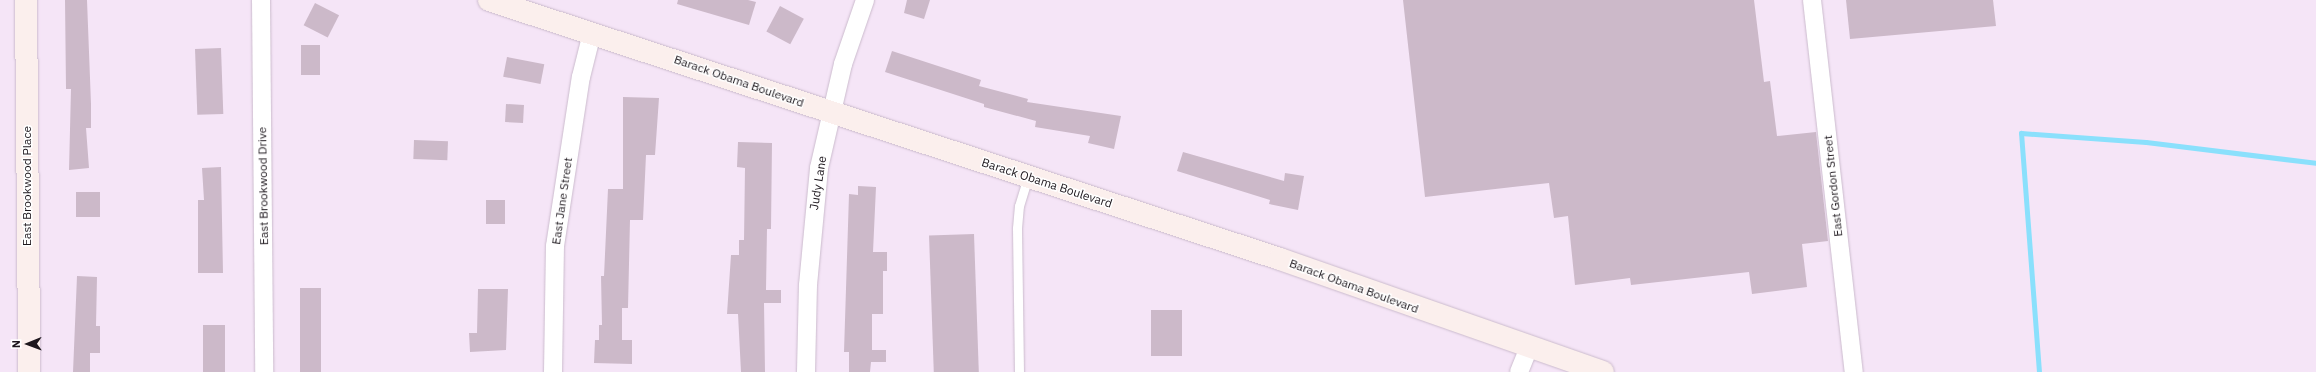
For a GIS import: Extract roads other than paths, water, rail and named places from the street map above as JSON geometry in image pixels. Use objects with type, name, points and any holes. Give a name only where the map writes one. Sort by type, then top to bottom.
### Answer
[{"type":"main road","name":"East Brookwood Place","points":[[26,0],[29,372]]},
{"type":"main road","name":"Barack Obama Boulevard","points":[[489,0],[1280,259],[1602,372]]},
{"type":"street","name":"East Brookwood Drive","points":[[261,0],[264,372]]},
{"type":"street","name":"Judy Lane","points":[[806,372],[812,216],[843,64],[865,0]]},
{"type":"street","name":"East Gordon Street","points":[[1812,0],[1854,372]]},
{"type":"street","name":"East Jane Street","points":[[553,372],[555,246],[579,91],[592,33]]},
{"type":"street","points":[[1519,372],[1529,347]]},
{"type":"lane","points":[[1019,372],[1017,228],[1019,206],[1028,177]]},
{"type":"waterway","points":[[2039,372],[2021,133],[2146,142],[2316,163]]}]
